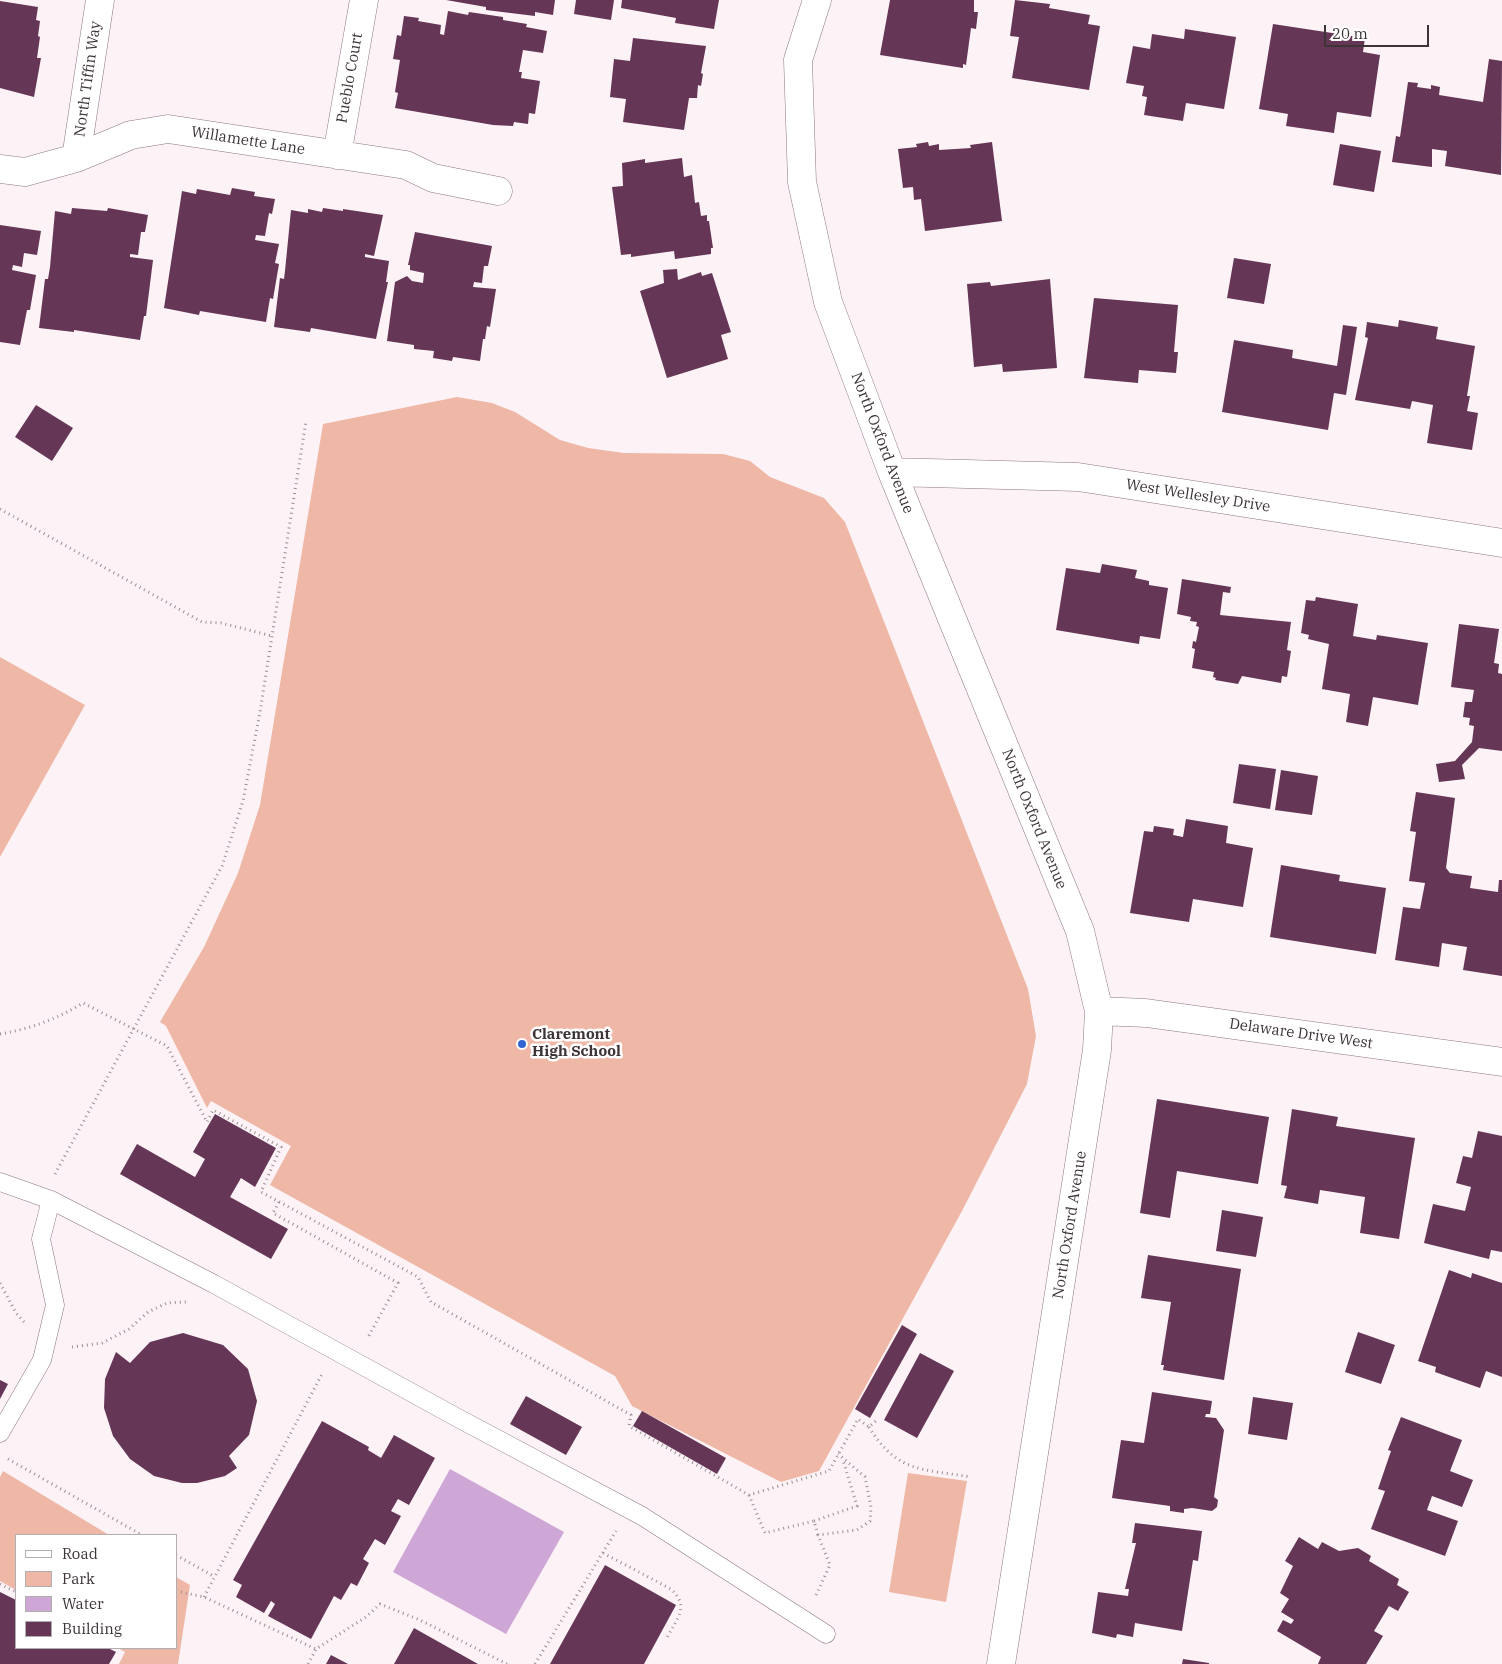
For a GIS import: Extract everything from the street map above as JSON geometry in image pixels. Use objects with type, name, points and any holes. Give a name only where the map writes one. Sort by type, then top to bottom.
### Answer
[{"type":"street","name":"North Tiffin Way","points":[[76,158],[100,0]]},
{"type":"street","name":"Pueblo Court","points":[[337,155],[364,0]]},
{"type":"street","name":"North Oxford Avenue","points":[[817,0],[798,60],[802,182],[828,302],[892,472],[1080,931],[1099,1011],[1098,1050],[1001,1664]]},
{"type":"street","name":"Willamette Lane","points":[[0,169],[25,172],[76,158],[131,136],[168,129],[406,165],[433,178],[498,191]]},
{"type":"street","name":"West Wellesley Drive","points":[[892,472],[1078,478],[1502,543]]},
{"type":"street","name":"Delaware Drive West","points":[[1099,1011],[1146,1013],[1502,1062]]},
{"type":"lane","points":[[0,1182],[51,1200],[214,1284],[629,1509],[826,1634]]},
{"type":"lane","points":[[0,1433],[42,1360],[55,1305],[41,1239],[51,1200]]},
{"type":"path","points":[[51,1200],[55,1174],[222,866],[243,801],[272,636],[306,420]]},
{"type":"path","points":[[0,509],[202,622],[222,622],[272,636]]},
{"type":"path","points":[[0,1034],[20,1030],[61,1016],[83,1003],[167,1046],[207,1122],[213,1110],[281,1147],[261,1192],[418,1277],[431,1302],[631,1415],[628,1426],[749,1495],[765,1533],[814,1521],[857,1506],[842,1458]]},
{"type":"path","points":[[279,1202],[273,1213],[398,1283],[363,1346]]},
{"type":"path","points":[[0,1283],[16,1314],[32,1331],[47,1340],[70,1348],[102,1342],[129,1328],[148,1312],[167,1303],[188,1302],[195,1304]]},
{"type":"path","points":[[204,1596],[323,1372],[332,1376]]},
{"type":"path","points":[[749,1495],[829,1471],[858,1419],[869,1427],[880,1446],[912,1468],[971,1477]]},
{"type":"path","points":[[869,1427],[878,1419]]},
{"type":"path","points":[[0,1454],[140,1534]]},
{"type":"path","points":[[818,1535],[857,1530],[870,1521],[871,1507],[865,1477],[838,1454]]},
{"type":"path","points":[[535,1664],[629,1509]]},
{"type":"path","points":[[804,1620],[830,1565],[814,1521]]},
{"type":"path","points":[[604,1553],[671,1589],[680,1597],[682,1610],[667,1638]]},
{"type":"path","points":[[178,1556],[215,1577]]},
{"type":"path","points":[[0,1584],[15,1592]]},
{"type":"path","points":[[178,1591],[204,1596],[316,1649]]},
{"type":"path","points":[[308,1664],[316,1649],[366,1617],[380,1604],[420,1620],[507,1664]]},
{"type":"green space","points":[[457,397],[492,403],[515,412],[560,440],[588,448],[624,453],[723,454],[750,461],[770,477],[824,498],[845,522],[1028,989],[1036,1036],[1027,1084],[962,1211],[819,1471],[781,1482],[632,1406],[615,1376],[270,1185],[291,1146],[211,1101],[207,1108],[166,1026],[160,1022],[204,947],[238,873],[260,805],[323,424]]},
{"type":"green space","points":[[0,657],[85,705],[0,857]]},
{"type":"green space","points":[[3,1471],[107,1534],[15,1534],[15,1589],[0,1581],[0,1477]]},
{"type":"green space","points":[[908,1473],[967,1481],[946,1602],[889,1592]]},
{"type":"green space","points":[[178,1578],[190,1585],[178,1664],[119,1664],[125,1652],[120,1649],[178,1649]]},
{"type":"water","points":[[450,1469],[564,1532],[506,1634],[393,1572]]},
{"type":"building","points":[[446,0],[555,0],[553,15],[535,12],[535,16],[486,10],[486,7]]},
{"type":"building","points":[[576,0],[614,0],[611,20],[574,14]]},
{"type":"building","points":[[622,0],[719,0],[714,29],[675,23],[676,18],[621,8]]},
{"type":"building","points":[[890,0],[974,0],[974,12],[978,12],[976,29],[971,28],[966,65],[963,64],[963,68],[880,55]]},
{"type":"building","points":[[1015,0],[1050,4],[1049,8],[1090,15],[1088,24],[1100,26],[1089,90],[1012,78],[1019,37],[1010,36]]},
{"type":"building","points":[[0,1],[38,7],[36,20],[40,21],[38,36],[40,37],[37,58],[41,58],[34,97],[0,88]]},
{"type":"building","points":[[448,11],[468,15],[469,12],[503,17],[503,20],[527,24],[526,27],[547,31],[543,53],[523,50],[519,72],[522,72],[521,78],[540,81],[535,114],[529,113],[528,124],[514,122],[513,126],[493,125],[395,108],[398,93],[395,92],[400,60],[393,59],[397,35],[401,36],[404,16],[419,18],[418,21],[441,25],[440,34],[444,35]]},
{"type":"building","points":[[1273,24],[1365,38],[1363,52],[1380,55],[1371,117],[1337,112],[1334,133],[1286,126],[1288,114],[1259,109]]},
{"type":"building","points":[[1185,29],[1236,37],[1224,109],[1186,103],[1183,121],[1144,115],[1147,97],[1142,96],[1144,86],[1126,83],[1133,46],[1150,49],[1152,34],[1184,39]]},
{"type":"building","points":[[633,38],[706,46],[701,73],[703,74],[701,86],[698,85],[697,98],[689,98],[684,130],[623,122],[626,99],[610,97],[614,59],[630,61]]},
{"type":"building","points":[[1489,59],[1502,61],[1501,175],[1445,166],[1447,151],[1432,149],[1432,167],[1392,162],[1396,136],[1400,137],[1408,82],[1418,83],[1417,87],[1431,89],[1431,85],[1440,87],[1439,95],[1483,102]]},
{"type":"building","points":[[928,142],[929,146],[939,144],[939,150],[971,148],[970,145],[992,142],[1002,221],[925,231],[921,199],[914,200],[913,187],[903,188],[898,149],[917,147],[916,144]]},
{"type":"building","points":[[1340,144],[1381,151],[1374,192],[1333,185]]},
{"type":"building","points":[[682,158],[684,177],[692,175],[695,203],[699,202],[701,216],[707,215],[707,221],[709,221],[713,248],[711,248],[711,254],[675,259],[674,251],[631,257],[631,254],[621,255],[612,187],[623,186],[622,163],[645,159],[645,163]]},
{"type":"building","points":[[232,188],[255,192],[254,196],[275,199],[272,214],[269,213],[265,236],[256,235],[255,240],[279,244],[275,263],[279,264],[273,299],[270,298],[266,322],[200,311],[199,315],[164,308],[182,191],[196,194],[197,189],[230,195]]},
{"type":"building","points":[[72,208],[107,211],[108,208],[148,215],[145,232],[141,232],[138,255],[130,254],[130,257],[153,260],[146,316],[144,316],[140,340],[74,330],[74,332],[39,328],[45,279],[48,279],[50,267],[55,211],[71,214]]},
{"type":"building","points":[[323,208],[383,215],[374,256],[365,254],[365,257],[389,261],[386,282],[388,282],[376,339],[311,328],[310,332],[274,327],[280,278],[284,279],[291,210],[308,213],[308,209],[322,212]]},
{"type":"building","points":[[0,225],[41,231],[37,255],[24,253],[22,267],[13,265],[12,270],[36,275],[30,310],[27,310],[20,345],[0,342]]},
{"type":"building","points":[[415,232],[492,246],[488,266],[484,266],[482,283],[474,282],[473,287],[496,289],[490,327],[487,326],[485,339],[483,339],[480,361],[453,357],[452,361],[433,358],[434,351],[414,349],[414,345],[387,341],[395,282],[407,276],[412,281],[423,283],[424,273],[410,270],[410,265],[408,265]]},
{"type":"building","points":[[1234,258],[1271,264],[1264,304],[1227,298]]},
{"type":"building","points":[[677,269],[678,280],[701,272],[702,276],[712,273],[731,332],[721,335],[728,359],[667,378],[640,291],[664,283],[663,270]]},
{"type":"building","points":[[1050,279],[1057,368],[1003,372],[1002,364],[974,367],[967,284],[990,282],[991,286]]},
{"type":"building","points":[[1094,298],[1178,305],[1174,352],[1178,352],[1176,373],[1139,370],[1138,383],[1084,378]]},
{"type":"building","points":[[1399,320],[1438,327],[1436,339],[1475,346],[1467,396],[1470,396],[1467,411],[1478,413],[1472,450],[1427,443],[1433,405],[1412,401],[1410,409],[1355,400],[1368,338],[1365,337],[1367,322],[1398,327]]},
{"type":"building","points":[[1343,325],[1357,327],[1346,395],[1334,393],[1328,430],[1222,412],[1234,340],[1293,350],[1292,358],[1337,366]]},
{"type":"building","points":[[36,405],[73,428],[52,461],[15,437]]},
{"type":"building","points":[[1102,564],[1137,570],[1135,578],[1149,581],[1149,585],[1168,588],[1160,639],[1140,636],[1139,644],[1056,630],[1066,568],[1100,573]]},
{"type":"building","points":[[1182,579],[1231,587],[1230,593],[1223,592],[1220,615],[1291,622],[1287,650],[1291,651],[1287,677],[1282,676],[1281,683],[1242,676],[1238,684],[1215,680],[1216,678],[1213,677],[1214,672],[1192,668],[1195,649],[1192,648],[1193,641],[1196,642],[1199,627],[1196,626],[1197,622],[1190,621],[1191,617],[1177,614]]},
{"type":"building","points":[[1316,597],[1358,604],[1353,636],[1376,640],[1377,635],[1428,643],[1418,705],[1373,697],[1368,726],[1346,722],[1350,694],[1322,689],[1329,644],[1308,639],[1309,635],[1301,633],[1306,600],[1315,601]]},
{"type":"building","points":[[1459,624],[1499,629],[1494,663],[1499,664],[1498,673],[1502,674],[1502,751],[1479,748],[1462,765],[1465,779],[1439,782],[1436,764],[1455,761],[1472,742],[1474,726],[1469,725],[1470,718],[1463,717],[1465,702],[1472,702],[1474,690],[1451,687]]},
{"type":"building","points":[[1239,764],[1276,769],[1270,809],[1233,803]]},
{"type":"building","points":[[1281,770],[1318,776],[1312,815],[1275,810]]},
{"type":"building","points":[[1416,792],[1455,798],[1446,868],[1450,873],[1472,876],[1470,888],[1498,892],[1499,880],[1502,880],[1502,976],[1463,970],[1467,947],[1442,943],[1439,967],[1395,960],[1403,907],[1420,909],[1425,883],[1409,881],[1416,832],[1410,831]]},
{"type":"building","points":[[1186,819],[1228,826],[1226,843],[1253,848],[1243,907],[1193,899],[1189,922],[1130,913],[1144,831],[1153,832],[1154,826],[1174,829],[1173,835],[1183,837]]},
{"type":"building","points":[[1281,865],[1340,875],[1339,881],[1386,888],[1376,954],[1270,937]]},
{"type":"building","points":[[1157,1099],[1269,1117],[1258,1184],[1177,1171],[1170,1218],[1140,1213]]},
{"type":"building","points":[[1292,1109],[1338,1117],[1336,1126],[1415,1138],[1399,1239],[1360,1233],[1365,1197],[1320,1190],[1318,1204],[1284,1198],[1287,1186],[1281,1185]]},
{"type":"building","points":[[215,1114],[276,1148],[255,1187],[241,1178],[230,1197],[288,1229],[271,1259],[120,1174],[137,1144],[195,1177],[205,1159],[193,1152]]},
{"type":"building","points":[[1478,1131],[1502,1136],[1502,1252],[1491,1250],[1489,1259],[1424,1243],[1433,1204],[1465,1211],[1471,1187],[1456,1183],[1463,1156],[1472,1158]]},
{"type":"building","points":[[1222,1210],[1263,1217],[1256,1257],[1216,1251]]},
{"type":"building","points":[[1148,1255],[1241,1269],[1224,1380],[1163,1370],[1164,1365],[1161,1365],[1171,1302],[1141,1298]]},
{"type":"building","points":[[1449,1270],[1471,1278],[1472,1273],[1502,1283],[1502,1377],[1486,1371],[1480,1388],[1435,1372],[1436,1367],[1418,1361]]},
{"type":"building","points":[[902,1325],[917,1334],[870,1418],[855,1409]]},
{"type":"building","points":[[1358,1332],[1395,1345],[1381,1384],[1345,1372]]},
{"type":"building","points":[[183,1333],[223,1345],[248,1369],[257,1401],[249,1435],[229,1456],[237,1468],[225,1476],[197,1483],[182,1483],[154,1476],[130,1459],[113,1436],[104,1408],[105,1379],[116,1352],[130,1363],[150,1342]]},
{"type":"building","points":[[920,1353],[954,1371],[917,1438],[884,1420]]},
{"type":"building","points":[[0,1380],[8,1384],[0,1399]]},
{"type":"building","points":[[1152,1392],[1212,1401],[1210,1414],[1206,1414],[1205,1417],[1216,1418],[1224,1430],[1214,1497],[1218,1500],[1217,1507],[1212,1511],[1192,1508],[1184,1509],[1184,1513],[1170,1511],[1170,1506],[1112,1498],[1121,1440],[1144,1443]]},
{"type":"building","points":[[526,1396],[582,1427],[566,1455],[510,1424]]},
{"type":"building","points":[[1253,1397],[1293,1403],[1287,1440],[1248,1434]]},
{"type":"building","points":[[642,1411],[726,1458],[717,1474],[633,1426]]},
{"type":"building","points":[[1401,1417],[1462,1440],[1450,1471],[1473,1480],[1462,1507],[1432,1496],[1427,1510],[1458,1521],[1445,1556],[1371,1529],[1385,1491],[1378,1489],[1391,1451],[1388,1450]]},
{"type":"building","points":[[322,1421],[369,1447],[368,1450],[381,1458],[394,1435],[435,1458],[409,1505],[398,1499],[391,1511],[401,1516],[385,1545],[375,1539],[363,1559],[369,1563],[357,1586],[351,1583],[341,1600],[334,1596],[311,1639],[268,1616],[275,1604],[271,1601],[264,1613],[236,1597],[242,1585],[233,1580]]},
{"type":"building","points":[[1135,1523],[1202,1531],[1198,1561],[1193,1560],[1182,1631],[1135,1623],[1133,1637],[1117,1634],[1116,1638],[1092,1633],[1098,1592],[1128,1596],[1129,1589],[1125,1589],[1136,1543],[1132,1543]]},
{"type":"building","points":[[1299,1537],[1318,1549],[1322,1542],[1339,1551],[1358,1548],[1371,1556],[1369,1561],[1399,1579],[1397,1585],[1409,1592],[1398,1611],[1389,1606],[1374,1631],[1383,1636],[1366,1664],[1318,1664],[1321,1657],[1277,1631],[1283,1620],[1291,1624],[1294,1620],[1281,1612],[1289,1599],[1280,1593],[1293,1566],[1285,1561]]},
{"type":"building","points":[[605,1565],[676,1605],[644,1664],[550,1664]]},
{"type":"building","points":[[0,1592],[15,1600],[15,1649],[110,1649],[116,1652],[109,1664],[0,1664]]},
{"type":"building","points":[[414,1628],[478,1664],[394,1664]]},
{"type":"building","points":[[331,1655],[348,1664],[326,1664]]},
{"type":"building","points":[[1183,1659],[1209,1663],[1209,1664],[1182,1664]]},
{"type":"place","name":"Claremont High School","points":[[522,1044]]}]
